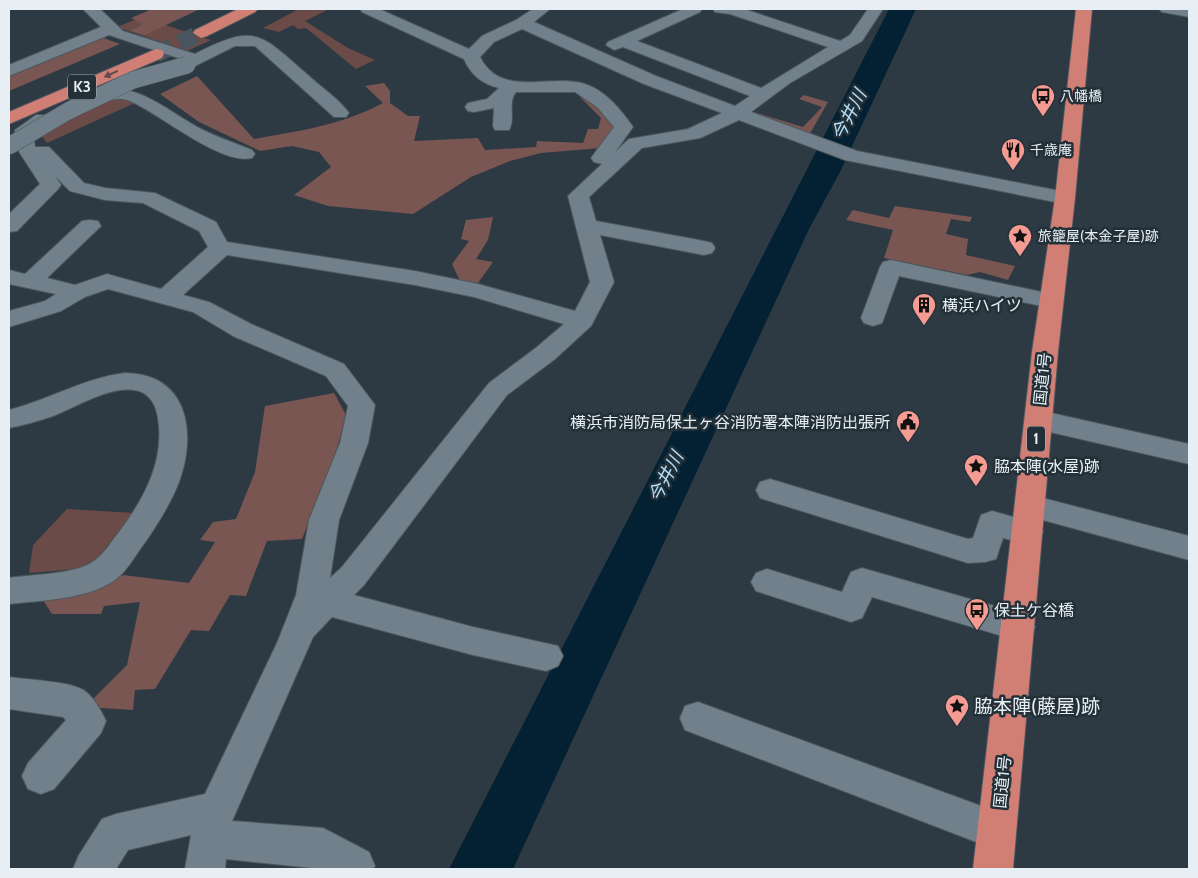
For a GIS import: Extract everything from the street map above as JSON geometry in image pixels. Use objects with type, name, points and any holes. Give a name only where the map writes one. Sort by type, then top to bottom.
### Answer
[{"type":"highway","points":[[221,9],[195,28],[250,9]]},
{"type":"highway","name":"国道1号","points":[[993,869],[1019,626],[1038,420],[1051,301],[1066,198],[1084,9]]},
{"type":"highway","name":"K3","points":[[9,104],[137,49]]},
{"type":"highway","name":"K3","points":[[9,119],[156,54]]},
{"type":"street","points":[[91,9],[117,34],[188,60]]},
{"type":"street","points":[[366,9],[471,56]]},
{"type":"street","points":[[592,55],[695,9]]},
{"type":"street","points":[[720,9],[732,10],[840,46]]},
{"type":"street","points":[[299,630],[353,576],[498,389],[546,353],[582,321],[602,282],[578,196],[636,143],[694,134],[736,114],[784,79],[856,38],[876,9]]},
{"type":"street","points":[[1167,9],[1189,12]]},
{"type":"street","points":[[471,56],[488,39],[527,16],[592,55],[736,114],[852,156],[1066,198]]},
{"type":"street","points":[[9,71],[110,29]]},
{"type":"street","points":[[16,143],[68,111],[133,80],[240,40],[260,42],[340,113]]},
{"type":"street","points":[[623,41],[764,95]]},
{"type":"street","points":[[471,56],[473,67],[486,76],[511,87],[577,87],[587,90],[614,113],[624,127],[595,166],[600,176]]},
{"type":"street","points":[[459,96],[483,105],[511,87]]},
{"type":"street","points":[[502,126],[503,97],[511,87]]},
{"type":"street","points":[[16,143],[24,130],[58,111],[93,95],[116,92],[131,93],[138,96],[196,133],[245,154]]},
{"type":"street","points":[[12,221],[51,186],[24,144],[16,143]]},
{"type":"street","points":[[16,143],[52,158],[78,187],[106,194],[133,194],[148,198],[208,227],[219,247],[218,253],[166,298]]},
{"type":"street","points":[[20,279],[90,226]]},
{"type":"street","points":[[587,226],[706,248]]},
{"type":"street","points":[[219,247],[415,278],[478,291],[582,321]]},
{"type":"street","points":[[873,318],[891,267],[1051,301]]},
{"type":"street","points":[[20,279],[77,292]]},
{"type":"street","points":[[9,319],[53,306],[77,292],[108,281],[202,307],[242,330],[335,370],[362,405],[354,443],[324,520],[312,596],[299,630],[246,741],[211,839]]},
{"type":"street","points":[[9,419],[54,405],[96,387],[116,382],[137,382],[154,386],[167,400],[172,418],[174,442],[170,466],[158,497],[141,526],[115,560],[102,573],[83,579],[9,591]]},
{"type":"street","points":[[1038,420],[1189,454]]},
{"type":"street","points":[[770,490],[878,525],[968,551],[985,550],[992,523],[1029,519],[1189,548]]},
{"type":"street","points":[[767,582],[851,608],[862,581],[1019,626]]},
{"type":"street","points":[[327,602],[473,641],[546,656]]},
{"type":"street","points":[[9,693],[73,702],[88,721],[41,776]]},
{"type":"street","points":[[698,718],[997,832]]},
{"type":"street","points":[[93,869],[116,833],[322,848],[355,866]]},
{"type":"shaded area","points":[[152,9],[200,9],[145,35],[131,31],[143,24],[131,18]]},
{"type":"shaded area","points":[[299,9],[329,9],[305,21],[348,48],[375,60],[356,69],[306,28],[298,29],[293,25],[279,32],[263,28]]},
{"type":"shaded area","points":[[141,17],[211,40],[187,51],[117,27]]},
{"type":"shaded area","points":[[101,37],[120,44],[9,91],[9,75]]},
{"type":"shaded area","points":[[197,76],[254,139],[320,126],[368,111],[383,103],[365,86],[384,83],[390,91],[390,103],[408,116],[420,116],[414,141],[478,138],[485,150],[536,147],[537,141],[583,143],[588,129],[598,129],[601,118],[580,97],[583,93],[616,125],[601,148],[541,153],[510,161],[471,177],[413,214],[328,206],[294,195],[331,167],[319,152],[292,146],[260,151],[199,122],[160,94]]},
{"type":"shaded area","points":[[804,95],[828,102],[808,137],[750,115],[754,112],[803,127],[822,107],[799,99]]},
{"type":"shaded area","points":[[119,97],[139,101],[47,143],[41,135],[75,114]]},
{"type":"shaded area","points":[[895,206],[972,217],[970,222],[951,219],[946,234],[968,239],[966,255],[1015,266],[1008,280],[980,272],[967,275],[884,258],[893,230],[846,220],[853,210],[889,218]]},
{"type":"shaded area","points":[[493,217],[488,240],[476,259],[493,262],[478,283],[460,281],[452,264],[469,241],[461,239],[466,220]]},
{"type":"shaded area","points":[[334,393],[346,415],[334,460],[302,539],[267,541],[246,596],[230,595],[209,631],[191,630],[155,689],[135,690],[133,710],[85,707],[127,665],[140,602],[104,606],[101,614],[52,614],[41,597],[88,592],[123,575],[189,583],[215,542],[200,540],[213,522],[236,519],[255,472],[265,406]]},
{"type":"shaded area","points":[[67,509],[134,513],[89,568],[29,573],[33,545]]},
{"type":"water","name":"今井川","points":[[889,9],[916,9],[840,172],[809,229],[513,869],[449,869]]},
{"type":"tunnel","points":[[156,54],[201,33]]},
{"type":"place","name":"八幡橋","points":[[1043,117]]},
{"type":"place","name":"千歳庵","points":[[1013,171]]},
{"type":"place","name":"旅籠屋(本金子屋)跡","points":[[1020,257]]},
{"type":"place","name":"横浜ハイツ","points":[[924,326]]},
{"type":"place","name":"横浜市消防局保土ヶ谷消防署本陣消防出張所","points":[[908,443]]},
{"type":"place","name":"脇本陣(水屋)跡","points":[[976,487]]},
{"type":"place","name":"保土ケ谷橋","points":[[977,631]]},
{"type":"place","name":"脇本陣(藤屋)跡","points":[[957,727]]}]
